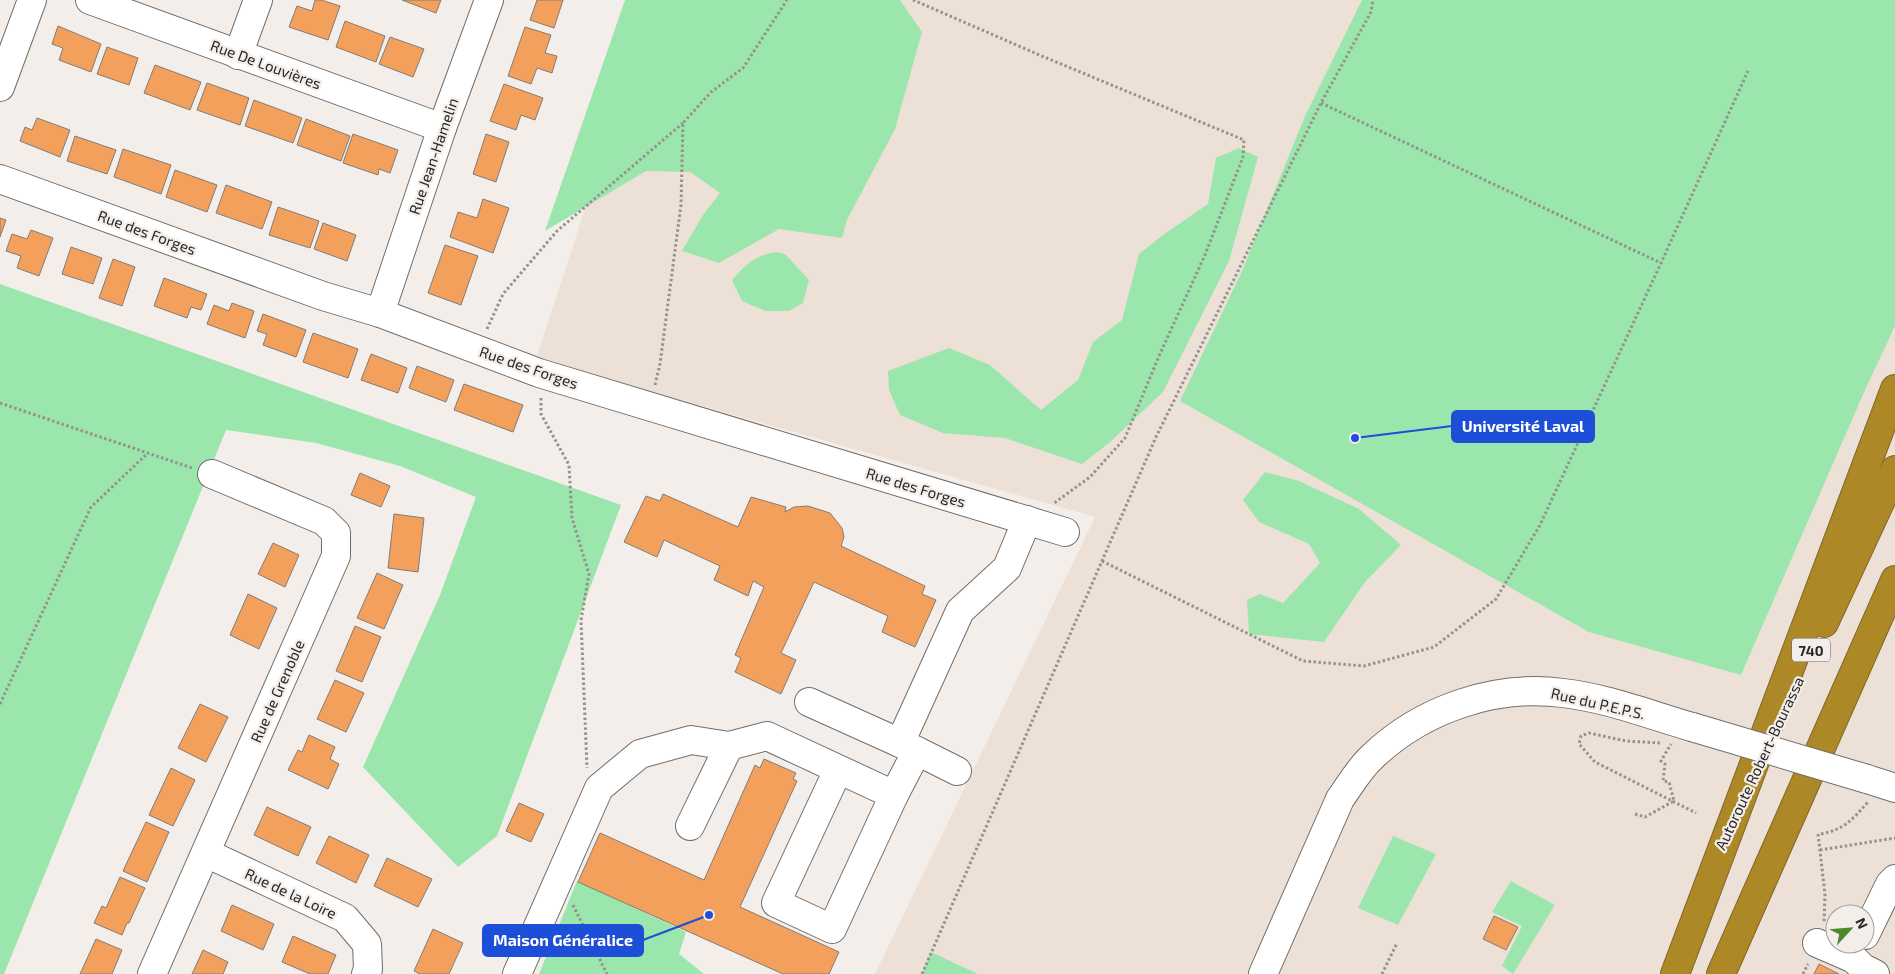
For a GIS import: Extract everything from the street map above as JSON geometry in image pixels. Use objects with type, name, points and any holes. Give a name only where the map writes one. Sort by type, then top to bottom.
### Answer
[{"type":"highway","points":[[1675,974],[1895,389]]},
{"type":"highway","name":"Autoroute Robert-Bourassa","points":[[1658,974],[1728,830],[1895,470]]},
{"type":"highway","points":[[1721,974],[1895,580]]},
{"type":"highway","points":[[1842,701],[1895,603]]},
{"type":"highway","points":[[1727,974],[1743,926]]},
{"type":"street","points":[[0,87],[32,0]]},
{"type":"street","name":"Rue De Louvières","points":[[90,0],[442,128]]},
{"type":"street","points":[[238,55],[258,0]]},
{"type":"street","name":"Rue Jean-Hamelin","points":[[380,313],[442,128],[489,0]]},
{"type":"street","name":"Rue des Forges","points":[[0,179],[323,296],[380,313],[539,373],[1065,532]]},
{"type":"street","name":"Rue de Grenoble","points":[[152,974],[336,556],[336,534],[324,521],[212,474]]},
{"type":"street","points":[[838,770],[776,903],[832,929],[894,796],[909,747],[960,610],[1007,568],[1029,521]]},
{"type":"street","name":"Rue du P.E.P.S.","points":[[1263,974],[1340,799],[1355,776],[1372,757],[1414,725],[1436,714],[1488,695],[1517,691],[1565,693],[1612,704],[1692,727],[1868,790],[1895,788]]},
{"type":"street","points":[[809,702],[957,771]]},
{"type":"street","points":[[517,974],[599,788],[640,754],[691,740],[729,746],[767,736],[894,796]]},
{"type":"street","points":[[690,826],[729,746]]},
{"type":"street","name":"Rue de la Loire","points":[[206,853],[345,918],[368,944],[368,969],[366,974]]},
{"type":"street","points":[[1875,924],[1890,884],[1895,879]]},
{"type":"street","points":[[1819,944],[1825,945]]},
{"type":"path","points":[[477,350],[503,294],[557,231],[683,123],[711,92],[743,68],[787,0]]},
{"type":"path","points":[[913,0],[1244,140],[1243,157],[1205,255],[1159,356],[1126,438],[1090,477],[1029,521]]},
{"type":"path","points":[[922,974],[1156,437],[1322,103],[1371,12],[1373,0]]},
{"type":"path","points":[[1102,561],[1303,661],[1364,666],[1434,647],[1496,600],[1540,525],[1748,70]]},
{"type":"path","points":[[1322,103],[1661,263]]},
{"type":"path","points":[[651,407],[660,364],[681,205],[683,123]]},
{"type":"path","points":[[539,373],[541,414],[569,465],[572,518],[589,574],[581,620],[583,702],[587,768],[599,788]]},
{"type":"path","points":[[0,403],[212,474]]},
{"type":"path","points":[[0,704],[91,507],[148,453]]},
{"type":"path","points":[[1663,743],[1626,741],[1589,733],[1581,736],[1578,744],[1595,762],[1696,812]]},
{"type":"path","points":[[1669,749],[1661,762],[1665,764],[1663,781],[1669,782],[1674,801]]},
{"type":"path","points":[[1819,944],[1825,894],[1819,834],[1836,830],[1851,822],[1868,790]]},
{"type":"path","points":[[1635,814],[1645,817],[1674,801]]},
{"type":"path","points":[[1820,850],[1895,838]]},
{"type":"path","points":[[560,877],[607,974]]},
{"type":"path","points":[[1382,974],[1396,943]]},
{"type":"shaded area","points":[[653,0],[1895,0],[1895,974],[875,974],[1095,517],[536,359]]},
{"type":"green space","points":[[625,0],[900,0],[922,32],[895,129],[847,220],[842,238],[779,229],[719,263],[682,251],[703,215],[720,193],[690,172],[646,171],[545,231]]},
{"type":"green space","points":[[1362,0],[1895,0],[1895,326],[1865,390],[1741,675],[1589,632],[1180,401],[1242,271],[1305,116]]},
{"type":"green space","points":[[1239,148],[1258,157],[1229,261],[1163,392],[1109,443],[1082,464],[1005,438],[943,433],[900,415],[889,390],[888,371],[949,348],[990,365],[1041,410],[1078,380],[1093,342],[1122,320],[1139,254],[1208,204],[1216,158]]},
{"type":"green space","points":[[777,252],[785,254],[809,280],[803,303],[789,311],[765,311],[742,301],[732,280],[752,261],[763,255]]},
{"type":"green space","points":[[0,284],[621,505],[497,836],[458,867],[363,767],[440,595],[476,497],[400,466],[316,443],[226,430],[4,974],[0,974]]},
{"type":"green space","points":[[1265,472],[1299,481],[1359,509],[1401,545],[1365,582],[1324,642],[1249,634],[1247,600],[1260,594],[1283,603],[1320,563],[1309,544],[1259,522],[1243,500]]},
{"type":"green space","points":[[1393,836],[1436,854],[1398,925],[1358,908]]},
{"type":"green space","points":[[577,881],[686,932],[679,954],[704,974],[539,974]]},
{"type":"green space","points":[[1511,881],[1555,905],[1513,974],[1502,966],[1522,926],[1492,912]]},
{"type":"green space","points":[[931,952],[978,974],[922,974]]},
{"type":"building","points":[[315,0],[340,6],[328,40],[289,27],[297,6],[312,11]]},
{"type":"building","points":[[402,0],[441,0],[436,13]]},
{"type":"building","points":[[537,0],[563,0],[554,28],[530,20]]},
{"type":"building","points":[[345,21],[385,36],[376,62],[336,47]]},
{"type":"building","points":[[58,26],[101,44],[91,72],[59,60],[63,48],[52,44]]},
{"type":"building","points":[[525,27],[551,35],[545,53],[557,56],[552,73],[537,68],[531,84],[508,76]]},
{"type":"building","points":[[390,37],[424,49],[413,77],[379,64]]},
{"type":"building","points":[[107,47],[138,58],[129,85],[97,74]]},
{"type":"building","points":[[155,65],[201,82],[190,110],[144,93]]},
{"type":"building","points":[[207,83],[249,98],[240,125],[197,110]]},
{"type":"building","points":[[504,84],[543,98],[535,120],[521,115],[516,130],[490,121]]},
{"type":"building","points":[[254,100],[302,118],[293,143],[245,126]]},
{"type":"building","points":[[37,118],[70,130],[60,157],[20,141],[25,127],[32,130]]},
{"type":"building","points":[[306,119],[350,136],[341,161],[297,145]]},
{"type":"building","points":[[353,134],[398,150],[390,173],[379,169],[378,175],[343,163]]},
{"type":"building","points":[[486,134],[509,142],[496,182],[473,174]]},
{"type":"building","points":[[75,136],[116,150],[107,174],[67,161]]},
{"type":"building","points":[[123,149],[171,165],[161,194],[114,177]]},
{"type":"building","points":[[175,170],[217,185],[207,212],[166,197]]},
{"type":"building","points":[[226,185],[272,202],[262,229],[216,213]]},
{"type":"building","points":[[483,199],[509,208],[493,253],[450,237],[458,212],[477,218]]},
{"type":"building","points":[[278,207],[319,221],[310,248],[269,235]]},
{"type":"building","points":[[0,218],[6,220],[0,237]]},
{"type":"building","points":[[323,223],[356,235],[347,261],[314,249]]},
{"type":"building","points":[[31,230],[53,238],[39,276],[17,268],[21,256],[6,251],[12,234],[27,239]]},
{"type":"building","points":[[445,245],[478,256],[461,305],[428,293]]},
{"type":"building","points":[[71,247],[102,258],[93,284],[62,274]]},
{"type":"building","points":[[113,259],[135,267],[122,306],[99,298]]},
{"type":"building","points":[[164,278],[207,294],[201,310],[191,307],[187,318],[154,306]]},
{"type":"building","points":[[232,303],[254,311],[245,338],[207,324],[214,305],[229,311]]},
{"type":"building","points":[[263,314],[306,330],[296,357],[263,345],[267,334],[257,331]]},
{"type":"building","points":[[313,333],[358,349],[348,378],[303,362]]},
{"type":"building","points":[[371,354],[407,368],[398,393],[361,380]]},
{"type":"building","points":[[417,366],[454,380],[446,402],[409,388]]},
{"type":"building","points":[[464,384],[523,405],[513,432],[454,410]]},
{"type":"building","points":[[360,473],[390,486],[381,507],[351,495]]},
{"type":"building","points":[[663,494],[738,527],[751,497],[786,507],[785,512],[794,507],[808,506],[830,513],[842,528],[844,537],[841,546],[925,586],[922,594],[936,600],[915,647],[882,632],[888,616],[814,582],[781,653],[796,660],[781,694],[735,672],[741,658],[735,655],[764,587],[753,581],[748,596],[714,580],[720,566],[664,540],[657,557],[624,542],[646,496],[660,501]]},
{"type":"building","points":[[394,514],[424,518],[418,572],[388,568]]},
{"type":"building","points":[[273,543],[299,555],[285,587],[258,574]]},
{"type":"building","points":[[377,573],[403,585],[384,629],[357,618]]},
{"type":"building","points":[[248,594],[277,608],[259,649],[230,635]]},
{"type":"building","points":[[355,626],[381,637],[362,682],[336,671]]},
{"type":"building","points":[[335,680],[364,693],[346,732],[317,719]]},
{"type":"building","points":[[200,704],[228,717],[206,762],[178,748]]},
{"type":"building","points":[[309,735],[335,747],[330,759],[339,764],[328,789],[288,770],[298,750],[302,752]]},
{"type":"building","points":[[764,759],[796,773],[793,779],[797,781],[740,907],[839,952],[829,974],[783,974],[578,882],[600,833],[704,880],[755,765],[760,768]]},
{"type":"building","points":[[171,768],[195,780],[173,826],[149,815]]},
{"type":"building","points":[[519,803],[544,814],[531,842],[506,831]]},
{"type":"building","points":[[267,807],[311,827],[298,856],[254,835]]},
{"type":"building","points":[[146,822],[169,832],[147,882],[123,871]]},
{"type":"building","points":[[329,836],[369,855],[356,883],[316,863]]},
{"type":"building","points":[[387,858],[432,879],[418,907],[374,886]]},
{"type":"building","points":[[120,877],[145,888],[122,935],[94,923],[102,906],[106,908]]},
{"type":"building","points":[[232,905],[274,924],[263,950],[221,931]]},
{"type":"building","points":[[1494,916],[1518,927],[1506,950],[1483,939]]},
{"type":"building","points":[[433,929],[463,943],[449,974],[420,974],[414,971]]},
{"type":"building","points":[[293,936],[336,955],[328,974],[310,974],[282,962]]},
{"type":"building","points":[[96,939],[122,950],[112,974],[80,974]]},
{"type":"building","points":[[203,950],[228,962],[223,974],[192,974]]},
{"type":"building","points":[[1819,964],[1839,974],[1814,974]]},
{"type":"place","name":"Université Laval","points":[[1355,438]]},
{"type":"place","name":"Maison Généralice","points":[[709,915]]}]
